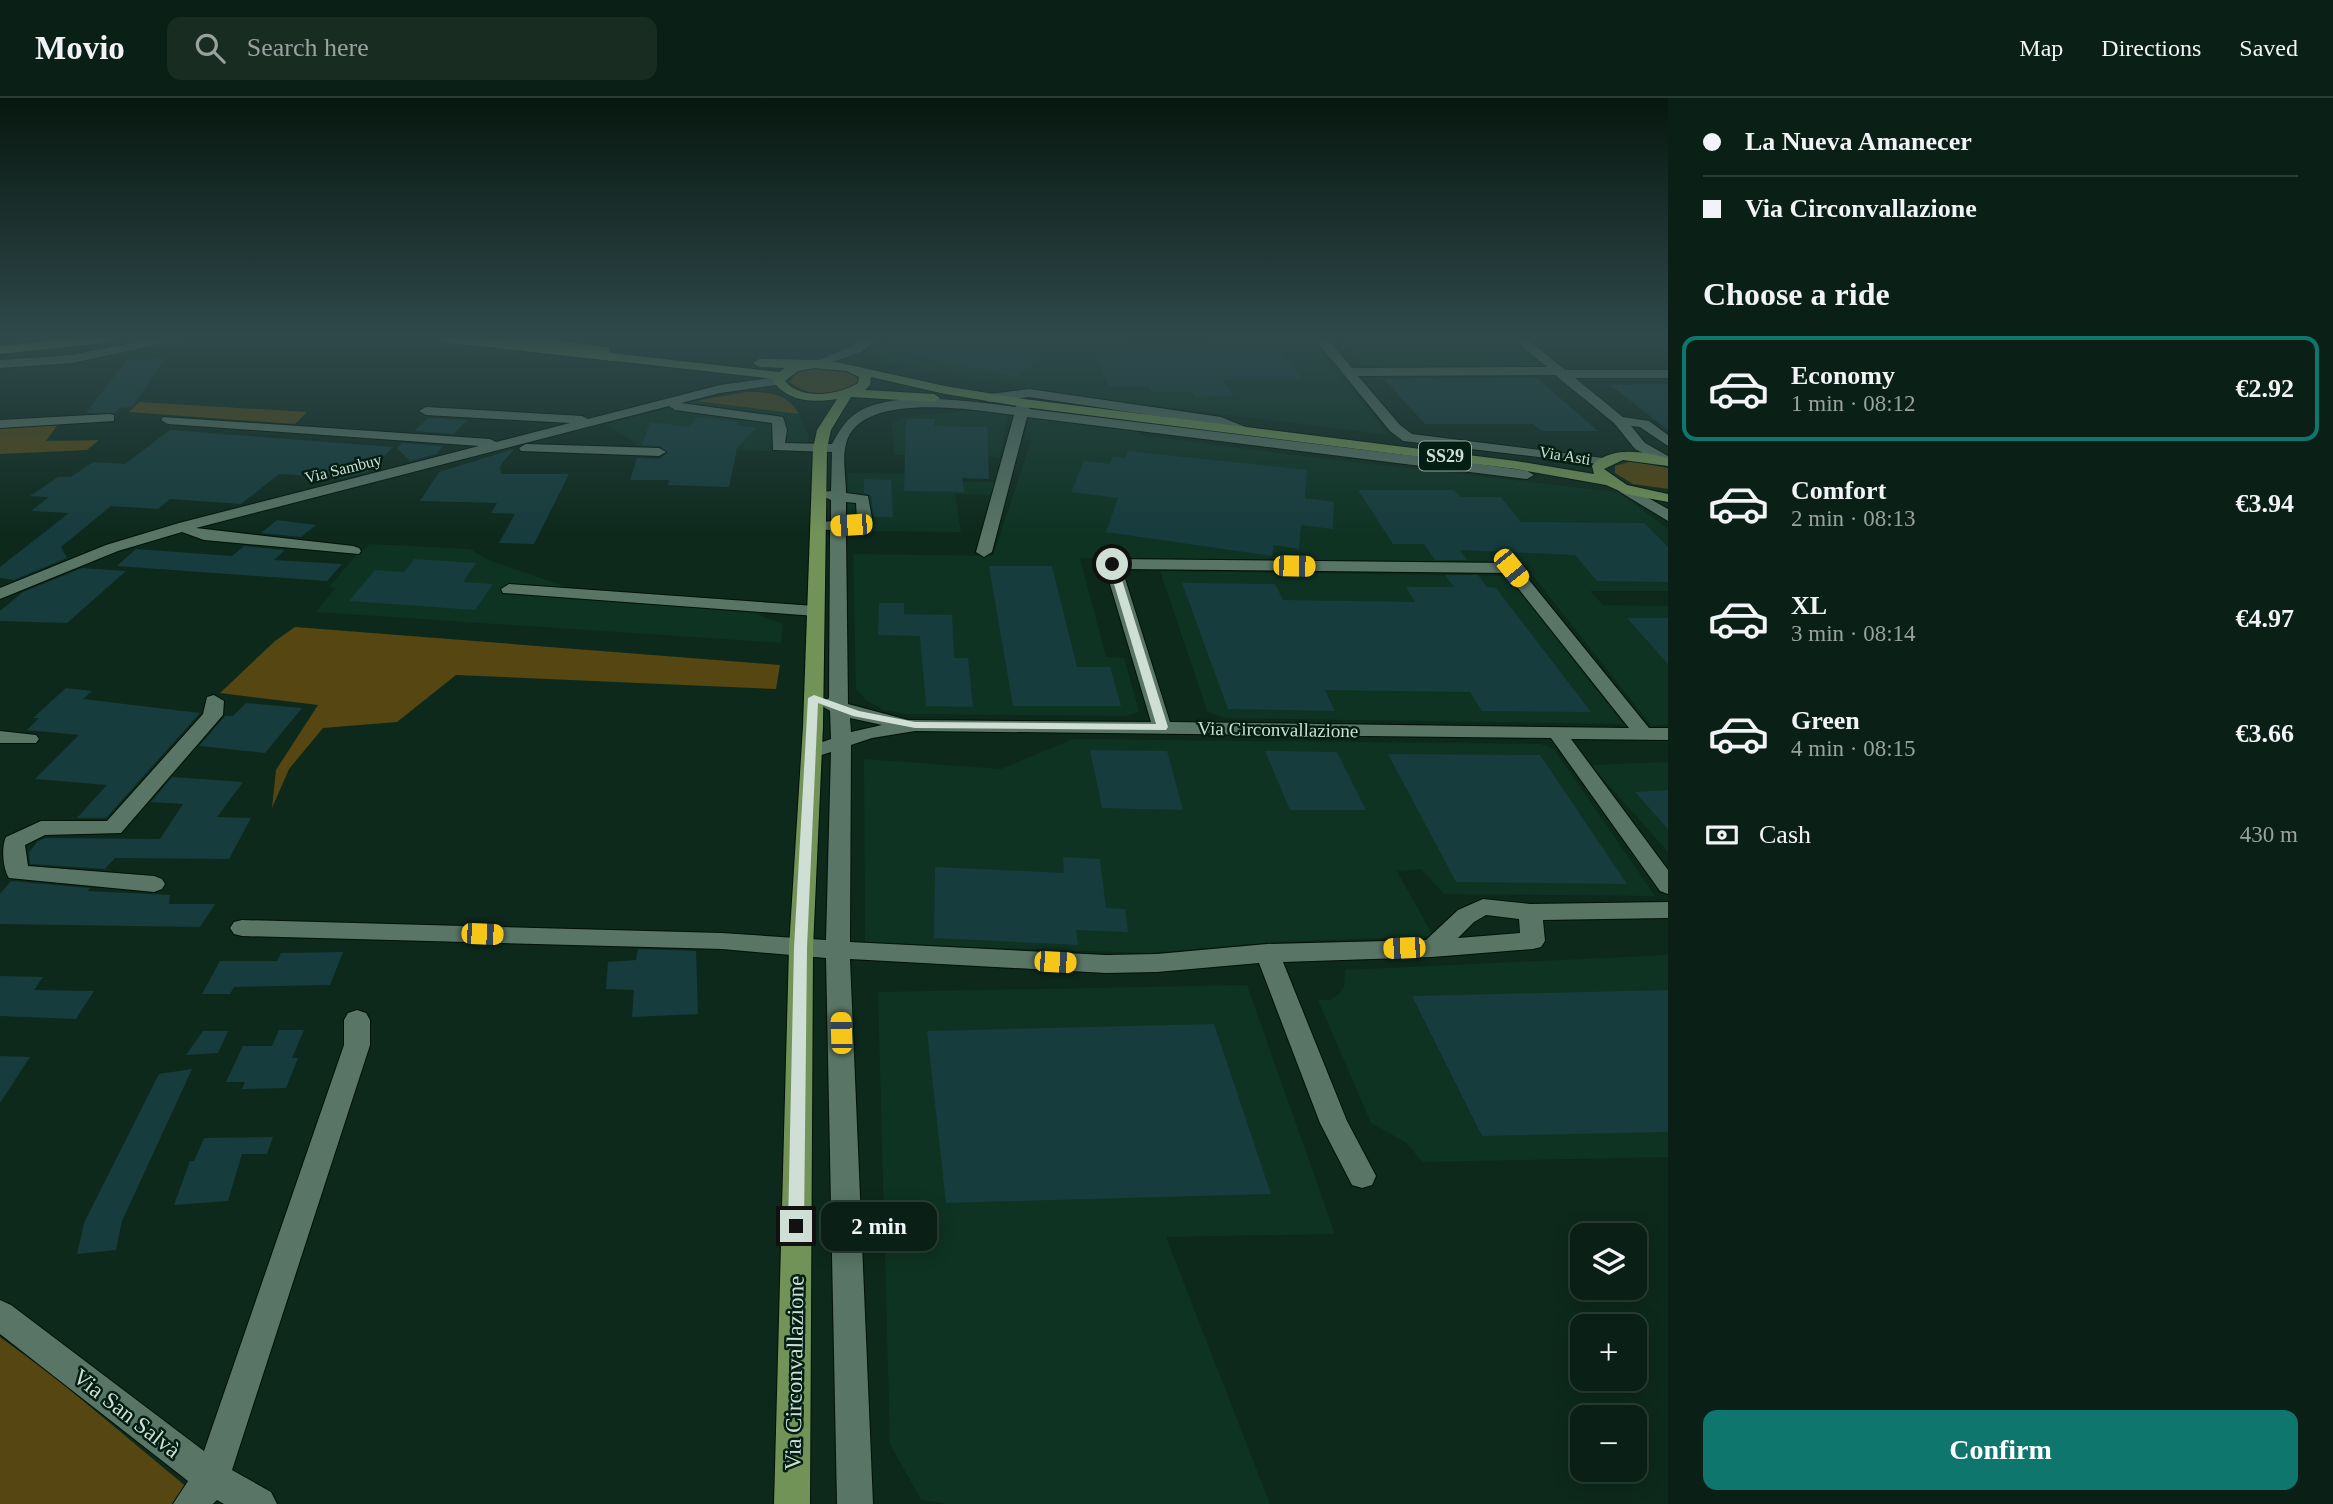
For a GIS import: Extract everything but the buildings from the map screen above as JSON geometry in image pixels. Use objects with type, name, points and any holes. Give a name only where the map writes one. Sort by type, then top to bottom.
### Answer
[{"type":"main road","points":[[799,404],[820,432]]},
{"type":"main road","name":"Via Circonvallazione","points":[[792,1504],[800,948],[812,752],[816,611],[827,526],[828,495],[820,432],[840,404]]},
{"type":"main road","points":[[833,411],[853,404]]},
{"type":"main road","points":[[984,404],[1023,407]]},
{"type":"main road","points":[[1010,404],[1023,407]]},
{"type":"main road","points":[[1130,424],[1251,432],[1375,451]]},
{"type":"main road","points":[[1608,481],[1599,470],[1601,464],[1628,457],[1668,462]]},
{"type":"main road","name":"Via Asti","points":[[1521,470],[1601,464]]},
{"type":"main road","name":"Via Asti","points":[[1521,470],[1608,481],[1625,489],[1668,498]]},
{"type":"street","name":"Via Sambuy","points":[[0,594],[113,548],[184,526],[671,404]]},
{"type":"street","points":[[1115,404],[1221,421],[1251,432]]},
{"type":"street","name":"Via Asti","points":[[1375,404],[1395,428],[1408,438],[1601,464]]},
{"type":"street","points":[[1598,404],[1619,420],[1640,446],[1668,462]]},
{"type":"street","points":[[666,405],[778,420],[778,447],[820,432],[845,433],[860,417],[878,408],[1023,407],[1130,424],[1521,470]]},
{"type":"street","points":[[984,552],[1023,407]]},
{"type":"street","points":[[426,411],[598,422]]},
{"type":"street","points":[[0,424],[109,418]]},
{"type":"street","points":[[1619,420],[1644,425],[1668,442]]},
{"type":"street","points":[[168,421],[523,447],[659,452]]},
{"type":"street","points":[[1628,457],[1640,446]]},
{"type":"street","points":[[1625,489],[1668,515]]},
{"type":"street","points":[[828,495],[863,499],[865,524],[827,526],[841,740],[838,950],[855,1504]]},
{"type":"street","points":[[1668,498],[1661,503],[1668,515]]},
{"type":"street","points":[[184,526],[192,532],[204,535],[353,551]]},
{"type":"street","points":[[1163,727],[1112,564],[1511,568],[1644,734]]},
{"type":"street","points":[[509,589],[816,611]]},
{"type":"street","name":"Via Circonvallazione","points":[[814,698],[839,708],[915,725]]},
{"type":"street","points":[[154,884],[17,873],[7,841],[41,828],[113,828],[214,715],[214,701]]},
{"type":"street","name":"Via Circonvallazione","points":[[812,752],[841,740],[915,725],[1668,734]]},
{"type":"street","points":[[1557,733],[1668,886]]},
{"type":"street","points":[[0,737],[29,739]]},
{"type":"street","points":[[1432,948],[1466,916],[1483,907],[1530,912],[1668,910]]},
{"type":"street","points":[[242,928],[722,941],[800,948],[1106,964],[1267,953],[1432,948],[1533,941],[1530,912]]},
{"type":"street","points":[[1458,925],[1501,943]]},
{"type":"street","points":[[1267,953],[1334,1123],[1362,1176]]},
{"type":"street","points":[[191,1504],[212,1478],[357,1045],[358,1020]]},
{"type":"street","name":"Via San Salvà","points":[[0,1314],[212,1478],[259,1504]]},
{"type":"shaded area","points":[[137,404],[166,404],[307,412],[295,424],[129,412]]},
{"type":"shaded area","points":[[686,404],[717,404],[799,414],[808,434],[808,452],[642,448],[607,424]]},
{"type":"shaded area","points":[[717,404],[791,404],[799,414]]},
{"type":"shaded area","points":[[1139,404],[1362,404],[1388,435]]},
{"type":"shaded area","points":[[970,410],[1008,415],[1000,457],[894,455],[892,424],[901,418]]},
{"type":"shaded area","points":[[1029,417],[1140,432],[1139,435],[1319,458],[1618,492],[1668,529],[1668,591],[1590,591],[1603,605],[1668,606],[1668,725],[1651,725],[1522,562],[1080,558],[1106,657],[1124,658],[1139,711],[1127,716],[905,714],[884,710],[866,700],[856,689],[853,554],[993,556],[1031,441],[1024,440]]},
{"type":"shaded area","points":[[58,424],[46,441],[99,440],[87,450],[0,454],[0,427]]},
{"type":"shaded area","points":[[1632,461],[1668,468],[1668,489],[1633,484],[1615,473],[1615,466]]},
{"type":"shaded area","points":[[848,473],[928,474],[944,481],[1000,482],[996,495],[955,494],[961,532],[848,531]]},
{"type":"shaded area","points":[[370,544],[470,549],[491,561],[570,588],[755,604],[752,610],[783,624],[781,643],[316,612],[335,588],[329,587],[356,555]]},
{"type":"shaded area","points":[[1160,571],[1508,576],[1623,724],[1224,718],[1207,711]]},
{"type":"shaded area","points":[[295,627],[780,665],[776,689],[456,675],[397,722],[323,728],[289,769],[272,808],[276,770],[318,705],[220,693],[275,641]]},
{"type":"shaded area","points":[[1073,739],[1541,744],[1554,749],[1655,896],[1444,894],[1421,869],[1397,871],[1433,936],[1276,942],[1149,953],[865,944],[864,759],[1001,769]]},
{"type":"shaded area","points":[[1668,762],[1668,852],[1591,765]]},
{"type":"shaded area","points":[[1668,955],[1668,1157],[1422,1162],[1407,1143],[1371,1123],[1318,1000],[1330,1000],[1339,994],[1344,987],[1345,970]]},
{"type":"shaded area","points":[[1247,985],[1335,1234],[1166,1237],[1270,1504],[948,1504],[921,1500],[890,1444],[878,992]]},
{"type":"shaded area","points":[[0,1337],[57,1379],[207,1504],[0,1504]]},
{"type":"route","points":[[796,1226],[800,948],[814,698],[857,714],[915,725],[1163,727],[1112,564]]}]
